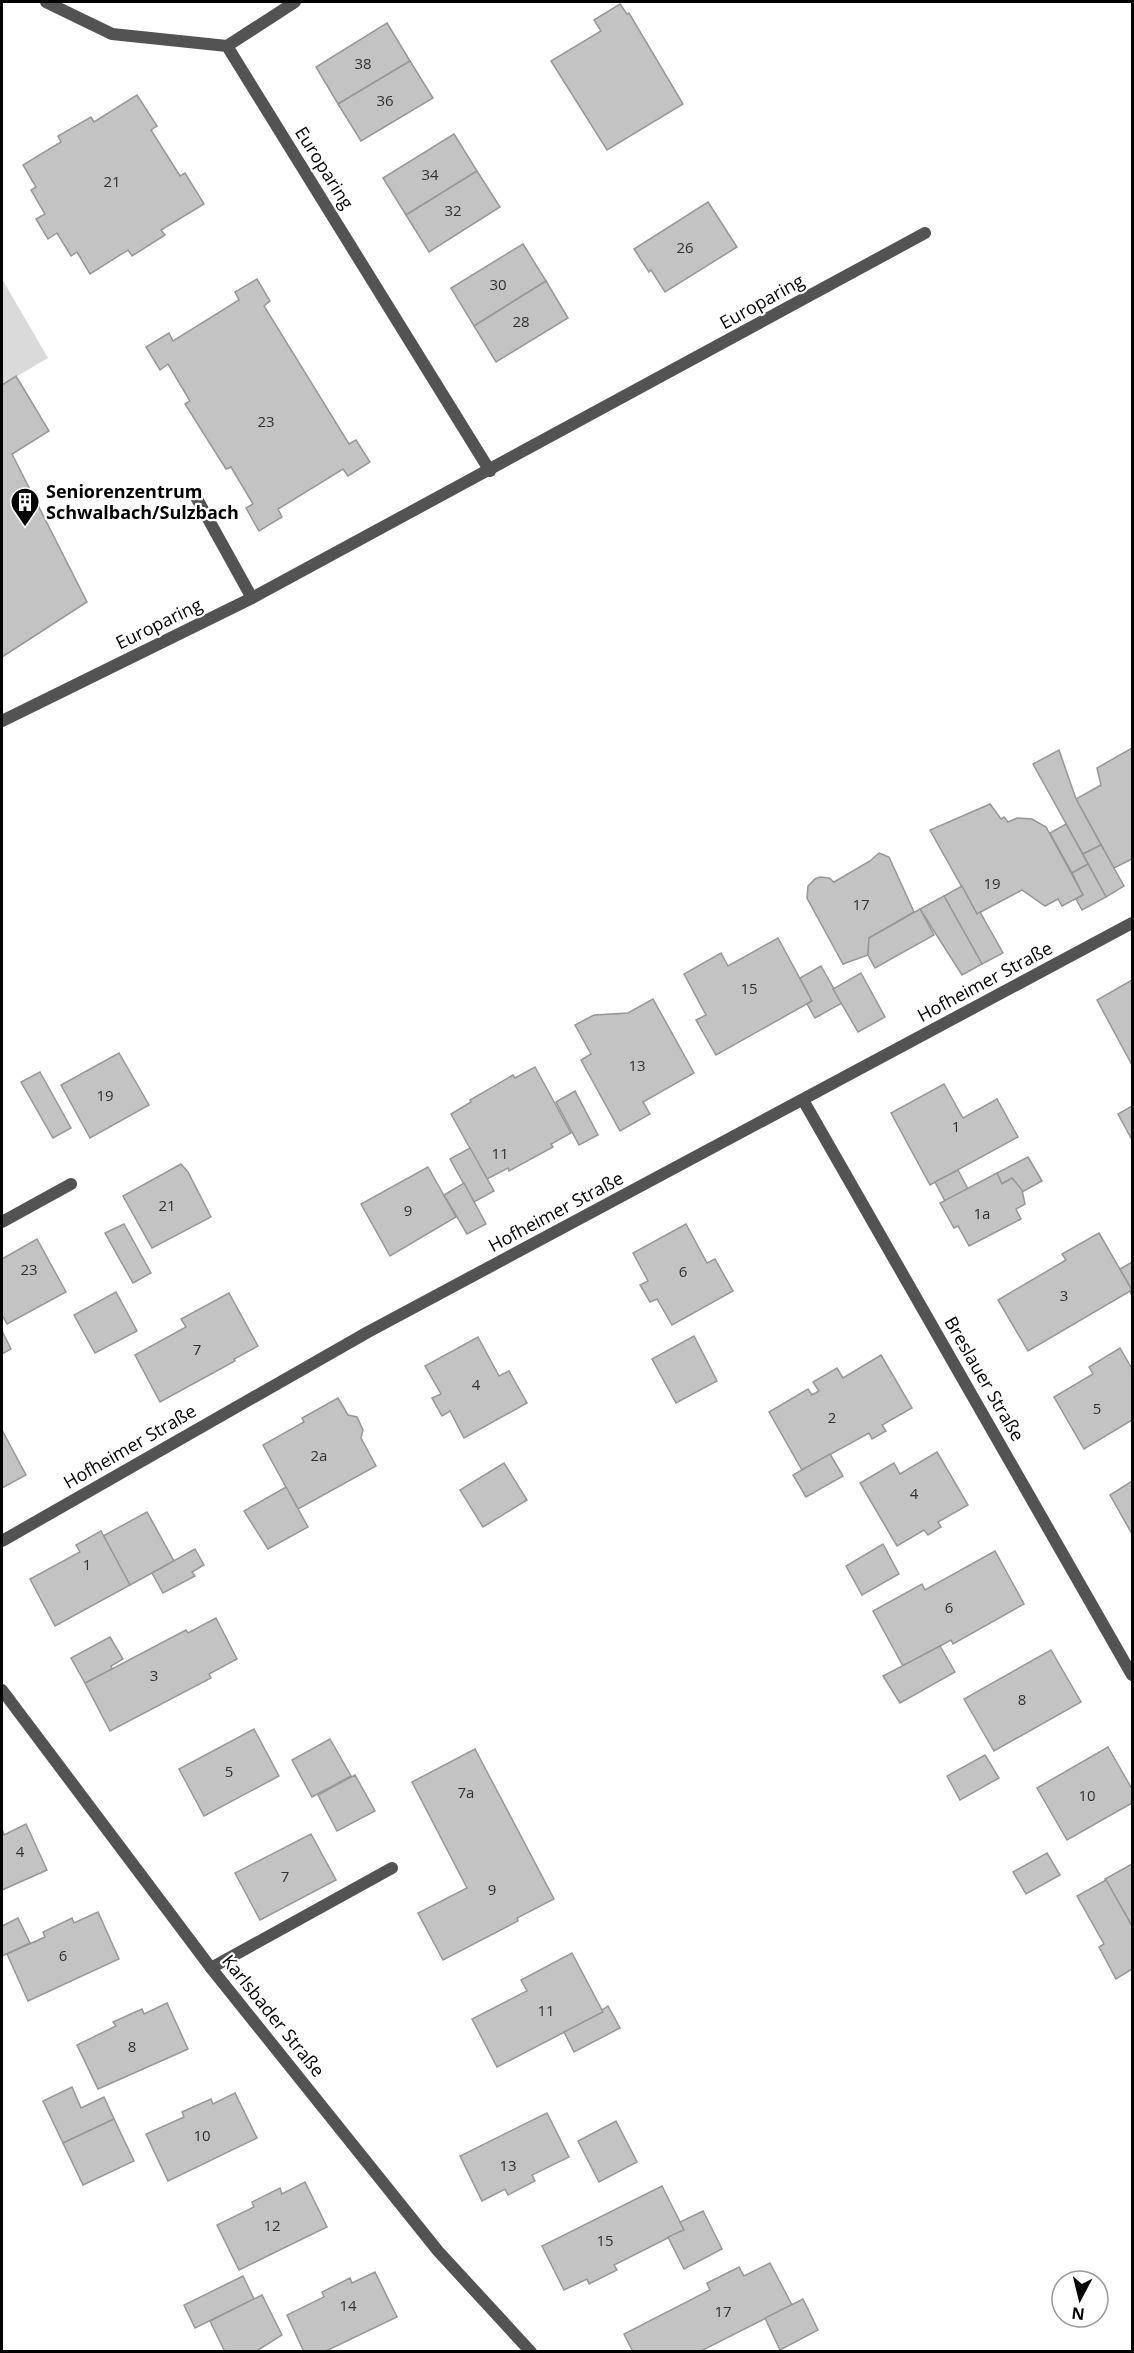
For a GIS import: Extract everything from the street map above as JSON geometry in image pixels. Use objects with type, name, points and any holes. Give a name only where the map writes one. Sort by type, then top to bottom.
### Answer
[{"type":"street","points":[[46,2],[112,34],[227,46],[295,2]]},
{"type":"street","name":"Europaring","points":[[227,46],[490,471]]},
{"type":"street","name":"Europaring","points":[[2,721],[252,598],[490,471],[925,233]]},
{"type":"street","points":[[196,497],[252,598]]},
{"type":"street","name":"Hofheimer Straße","points":[[2,1541],[369,1332],[1132,923]]},
{"type":"street","name":"Breslauer Straße","points":[[803,1100],[1132,1675]]},
{"type":"street","points":[[2,1222],[71,1184]]},
{"type":"street","name":"Karlsbader Straße","points":[[2,1690],[211,1968],[438,2251],[531,2352]]},
{"type":"street","points":[[211,1968],[392,1868]]},
{"type":"shaded area","points":[[2,279],[48,358],[2,385]]},
{"type":"building","points":[[620,4],[627,14],[629,13],[683,104],[607,150],[551,61],[601,31],[594,20]]},
{"type":"building","points":[[387,23],[410,61],[338,104],[316,67]]},
{"type":"building","points":[[410,61],[433,98],[361,141],[338,104]]},
{"type":"building","points":[[137,95],[157,126],[151,130],[180,176],[185,173],[204,204],[161,230],[165,235],[132,256],[128,250],[90,274],[77,252],[71,256],[57,233],[48,239],[36,219],[45,214],[31,190],[36,187],[23,165],[61,142],[58,136],[91,117],[94,122]]},
{"type":"building","points":[[454,134],[477,171],[406,215],[383,178]]},
{"type":"building","points":[[477,171],[500,207],[429,252],[406,215]]},
{"type":"building","points":[[708,202],[737,247],[665,292],[634,249]]},
{"type":"building","points":[[523,244],[546,281],[474,326],[451,288]]},
{"type":"building","points":[[257,279],[270,301],[264,306],[349,444],[356,440],[370,462],[348,476],[343,469],[278,509],[282,517],[259,531],[246,508],[253,504],[231,467],[226,469],[185,404],[190,401],[168,364],[160,370],[146,347],[169,333],[173,341],[239,300],[235,292]]},
{"type":"building","points":[[546,281],[568,318],[496,362],[474,326]]},
{"type":"building","name":"Seniorenzentrum Schwalbach/Sulzbach","points":[[16,376],[49,431],[12,454],[87,602],[2,657],[2,385]]},
{"type":"building","points":[[1132,748],[1132,859],[1114,868],[1076,799],[1101,785],[1097,768]]},
{"type":"building","points":[[1059,750],[1076,799],[1101,845],[1083,854],[1033,764]]},
{"type":"building","points":[[990,804],[1001,819],[1004,817],[1008,822],[1017,818],[1032,819],[1046,827],[1083,895],[1062,906],[1058,899],[1045,906],[1022,890],[977,914],[930,830]]},
{"type":"building","points":[[1066,824],[1088,864],[1072,873],[1050,833]]},
{"type":"building","points":[[1101,845],[1124,886],[1106,897],[1083,854]]},
{"type":"building","points":[[879,853],[889,857],[914,912],[869,938],[868,955],[843,964],[807,898],[808,886],[820,877],[829,878],[834,882],[870,861]]},
{"type":"building","points":[[1088,864],[1106,897],[1082,910],[1076,899],[1083,895],[1072,873]]},
{"type":"building","points":[[962,886],[977,914],[980,912],[1003,953],[982,964],[944,896]]},
{"type":"building","points":[[944,896],[982,964],[962,975],[920,909]]},
{"type":"building","points":[[920,909],[934,935],[875,968],[868,955],[869,938]]},
{"type":"building","points":[[778,938],[812,1001],[716,1055],[696,1020],[706,1015],[684,974],[721,953],[728,966]]},
{"type":"building","points":[[821,966],[842,1003],[815,1018],[807,1004],[812,1001],[800,978]]},
{"type":"building","points":[[861,973],[885,1017],[858,1032],[833,989]]},
{"type":"building","points":[[1132,980],[1132,1065],[1097,1000]]},
{"type":"building","points":[[653,999],[694,1073],[643,1102],[650,1114],[620,1131],[581,1060],[591,1054],[575,1025],[594,1015],[628,1013]]},
{"type":"building","points":[[119,1053],[149,1105],[90,1138],[61,1085]]},
{"type":"building","points":[[535,1067],[571,1133],[551,1144],[553,1147],[509,1171],[508,1168],[487,1179],[451,1114],[513,1075],[515,1078]]},
{"type":"building","points":[[40,1072],[71,1128],[53,1138],[21,1082]]},
{"type":"building","points":[[944,1084],[963,1118],[997,1099],[1018,1137],[930,1185],[891,1113]]},
{"type":"building","points":[[575,1091],[598,1135],[579,1145],[556,1102]]},
{"type":"building","points":[[1132,1106],[1132,1140],[1118,1114]]},
{"type":"building","points":[[470,1148],[494,1191],[474,1202],[450,1159]]},
{"type":"building","points":[[1028,1157],[1042,1181],[1022,1192],[1012,1178],[1002,1184],[997,1173]]},
{"type":"building","points":[[181,1164],[188,1172],[211,1217],[152,1248],[123,1196]]},
{"type":"building","points":[[428,1167],[456,1217],[390,1256],[361,1204]]},
{"type":"building","points":[[958,1170],[968,1189],[945,1201],[935,1182]]},
{"type":"building","points":[[997,1173],[1002,1184],[1012,1178],[1022,1190],[1025,1204],[1016,1209],[1021,1219],[969,1246],[958,1226],[954,1228],[940,1203]]},
{"type":"building","points":[[464,1183],[486,1224],[467,1234],[444,1195]]},
{"type":"building","points":[[124,1224],[151,1273],[133,1283],[105,1233]]},
{"type":"building","points":[[686,1224],[707,1263],[715,1259],[733,1291],[672,1325],[657,1299],[650,1302],[640,1285],[648,1281],[633,1253]]},
{"type":"building","points":[[1099,1233],[1132,1290],[1028,1351],[998,1300],[1066,1260],[1062,1254]]},
{"type":"building","points":[[37,1239],[66,1292],[7,1324],[2,1315],[2,1259]]},
{"type":"building","points":[[1132,1262],[1132,1290],[1120,1269]]},
{"type":"building","points":[[116,1292],[137,1331],[95,1353],[74,1315]]},
{"type":"building","points":[[229,1293],[258,1346],[160,1402],[135,1355],[186,1327],[181,1319]]},
{"type":"building","points":[[2,1331],[11,1349],[2,1354]]},
{"type":"building","points":[[694,1336],[717,1381],[676,1403],[652,1359]]},
{"type":"building","points":[[478,1337],[499,1376],[509,1371],[527,1403],[464,1438],[450,1411],[442,1416],[432,1398],[441,1394],[425,1366]]},
{"type":"building","points":[[1120,1348],[1132,1369],[1132,1420],[1084,1449],[1054,1397],[1093,1374],[1089,1367]]},
{"type":"building","points":[[881,1355],[912,1408],[882,1425],[886,1431],[872,1439],[869,1433],[802,1470],[769,1412],[808,1389],[812,1395],[819,1391],[813,1382],[837,1368],[843,1378]]},
{"type":"building","points":[[338,1398],[348,1415],[357,1417],[363,1430],[361,1438],[376,1466],[298,1509],[263,1445],[304,1422],[302,1418]]},
{"type":"building","points":[[2,1430],[26,1475],[2,1488]]},
{"type":"building","points":[[937,1452],[968,1505],[938,1522],[941,1527],[928,1535],[924,1530],[897,1546],[860,1483],[894,1463],[900,1474]]},
{"type":"building","points":[[830,1454],[843,1476],[806,1497],[793,1475]]},
{"type":"building","points":[[504,1463],[527,1500],[483,1527],[460,1490]]},
{"type":"building","points":[[1132,1481],[1132,1534],[1110,1495]]},
{"type":"building","points":[[286,1487],[308,1527],[268,1549],[244,1511]]},
{"type":"building","points":[[147,1512],[174,1561],[130,1585],[103,1536]]},
{"type":"building","points":[[101,1531],[130,1585],[55,1626],[30,1579],[80,1552],[76,1545]]},
{"type":"building","points":[[883,1544],[899,1574],[862,1595],[846,1566]]},
{"type":"building","points":[[195,1549],[204,1565],[192,1572],[195,1576],[163,1593],[152,1573]]},
{"type":"building","points":[[995,1551],[1024,1604],[953,1644],[951,1640],[903,1666],[873,1611],[922,1584],[925,1590]]},
{"type":"building","points":[[216,1618],[237,1659],[209,1674],[211,1678],[110,1731],[85,1683],[186,1630],[188,1633]]},
{"type":"building","points":[[110,1637],[123,1659],[111,1666],[112,1669],[85,1683],[71,1658]]},
{"type":"building","points":[[940,1646],[955,1672],[900,1703],[883,1676]]},
{"type":"building","points":[[1051,1650],[1081,1702],[994,1751],[964,1699]]},
{"type":"building","points":[[254,1729],[279,1776],[204,1816],[179,1769]]},
{"type":"building","points":[[330,1739],[351,1776],[312,1797],[292,1760]]},
{"type":"building","points":[[1108,1747],[1132,1789],[1132,1803],[1067,1840],[1037,1788]]},
{"type":"building","points":[[475,1749],[554,1899],[517,1918],[518,1921],[443,1960],[418,1913],[467,1888],[412,1782]]},
{"type":"building","points":[[985,1755],[999,1778],[960,1800],[947,1776]]},
{"type":"building","points":[[355,1775],[375,1811],[337,1831],[318,1795]]},
{"type":"building","points":[[26,1824],[47,1870],[2,1890],[2,1829],[4,1835]]},
{"type":"building","points":[[311,1834],[336,1880],[260,1920],[235,1873]]},
{"type":"building","points":[[1047,1853],[1060,1875],[1026,1894],[1013,1872]]},
{"type":"building","points":[[1132,1864],[1132,1926],[1105,1879]]},
{"type":"building","points":[[1106,1880],[1132,1926],[1132,1969],[1116,1979],[1099,1947],[1104,1944],[1077,1896]]},
{"type":"building","points":[[98,1912],[119,1959],[28,2001],[7,1954],[45,1937],[43,1932],[72,1918],[74,1923]]},
{"type":"building","points":[[18,1918],[30,1943],[2,1956],[2,1926]]},
{"type":"building","points":[[572,1953],[603,2012],[497,2067],[472,2019],[527,1991],[521,1980]]},
{"type":"building","points":[[167,2003],[188,2049],[98,2089],[77,2045],[116,2026],[113,2022],[142,2009],[144,2014]]},
{"type":"building","points":[[608,2006],[620,2028],[574,2052],[564,2032],[603,2012],[602,2010]]},
{"type":"building","points":[[72,2087],[81,2108],[104,2097],[114,2119],[63,2143],[43,2101]]},
{"type":"building","points":[[235,2093],[257,2138],[168,2181],[146,2134],[184,2117],[182,2112],[211,2099],[213,2104]]},
{"type":"building","points":[[547,2113],[569,2157],[532,2175],[535,2181],[508,2195],[505,2189],[482,2201],[460,2156]]},
{"type":"building","points":[[114,2119],[134,2161],[83,2185],[63,2143]]},
{"type":"building","points":[[616,2121],[637,2162],[599,2182],[578,2141]]},
{"type":"building","points":[[305,2182],[327,2227],[239,2270],[217,2225],[254,2207],[252,2202],[280,2188],[282,2194]]},
{"type":"building","points":[[662,2186],[684,2230],[614,2265],[617,2270],[589,2284],[587,2279],[564,2290],[542,2246]]},
{"type":"building","points":[[703,2211],[722,2249],[684,2269],[668,2237],[684,2230],[680,2222]]},
{"type":"building","points":[[770,2263],[792,2305],[699,2352],[633,2352],[624,2334],[710,2290],[707,2283],[739,2267],[744,2276]]},
{"type":"building","points":[[375,2272],[397,2317],[324,2352],[304,2352],[287,2315],[324,2297],[322,2292],[350,2278],[352,2283]]},
{"type":"building","points":[[243,2276],[254,2299],[195,2328],[184,2305]]},
{"type":"building","points":[[262,2295],[282,2335],[255,2352],[225,2352],[210,2321]]},
{"type":"building","points":[[803,2299],[818,2330],[780,2350],[765,2318]]},
{"type":"place","name":"Seniorenzentrum Schwalbach/Sulzbach","points":[[25,528]]}]
